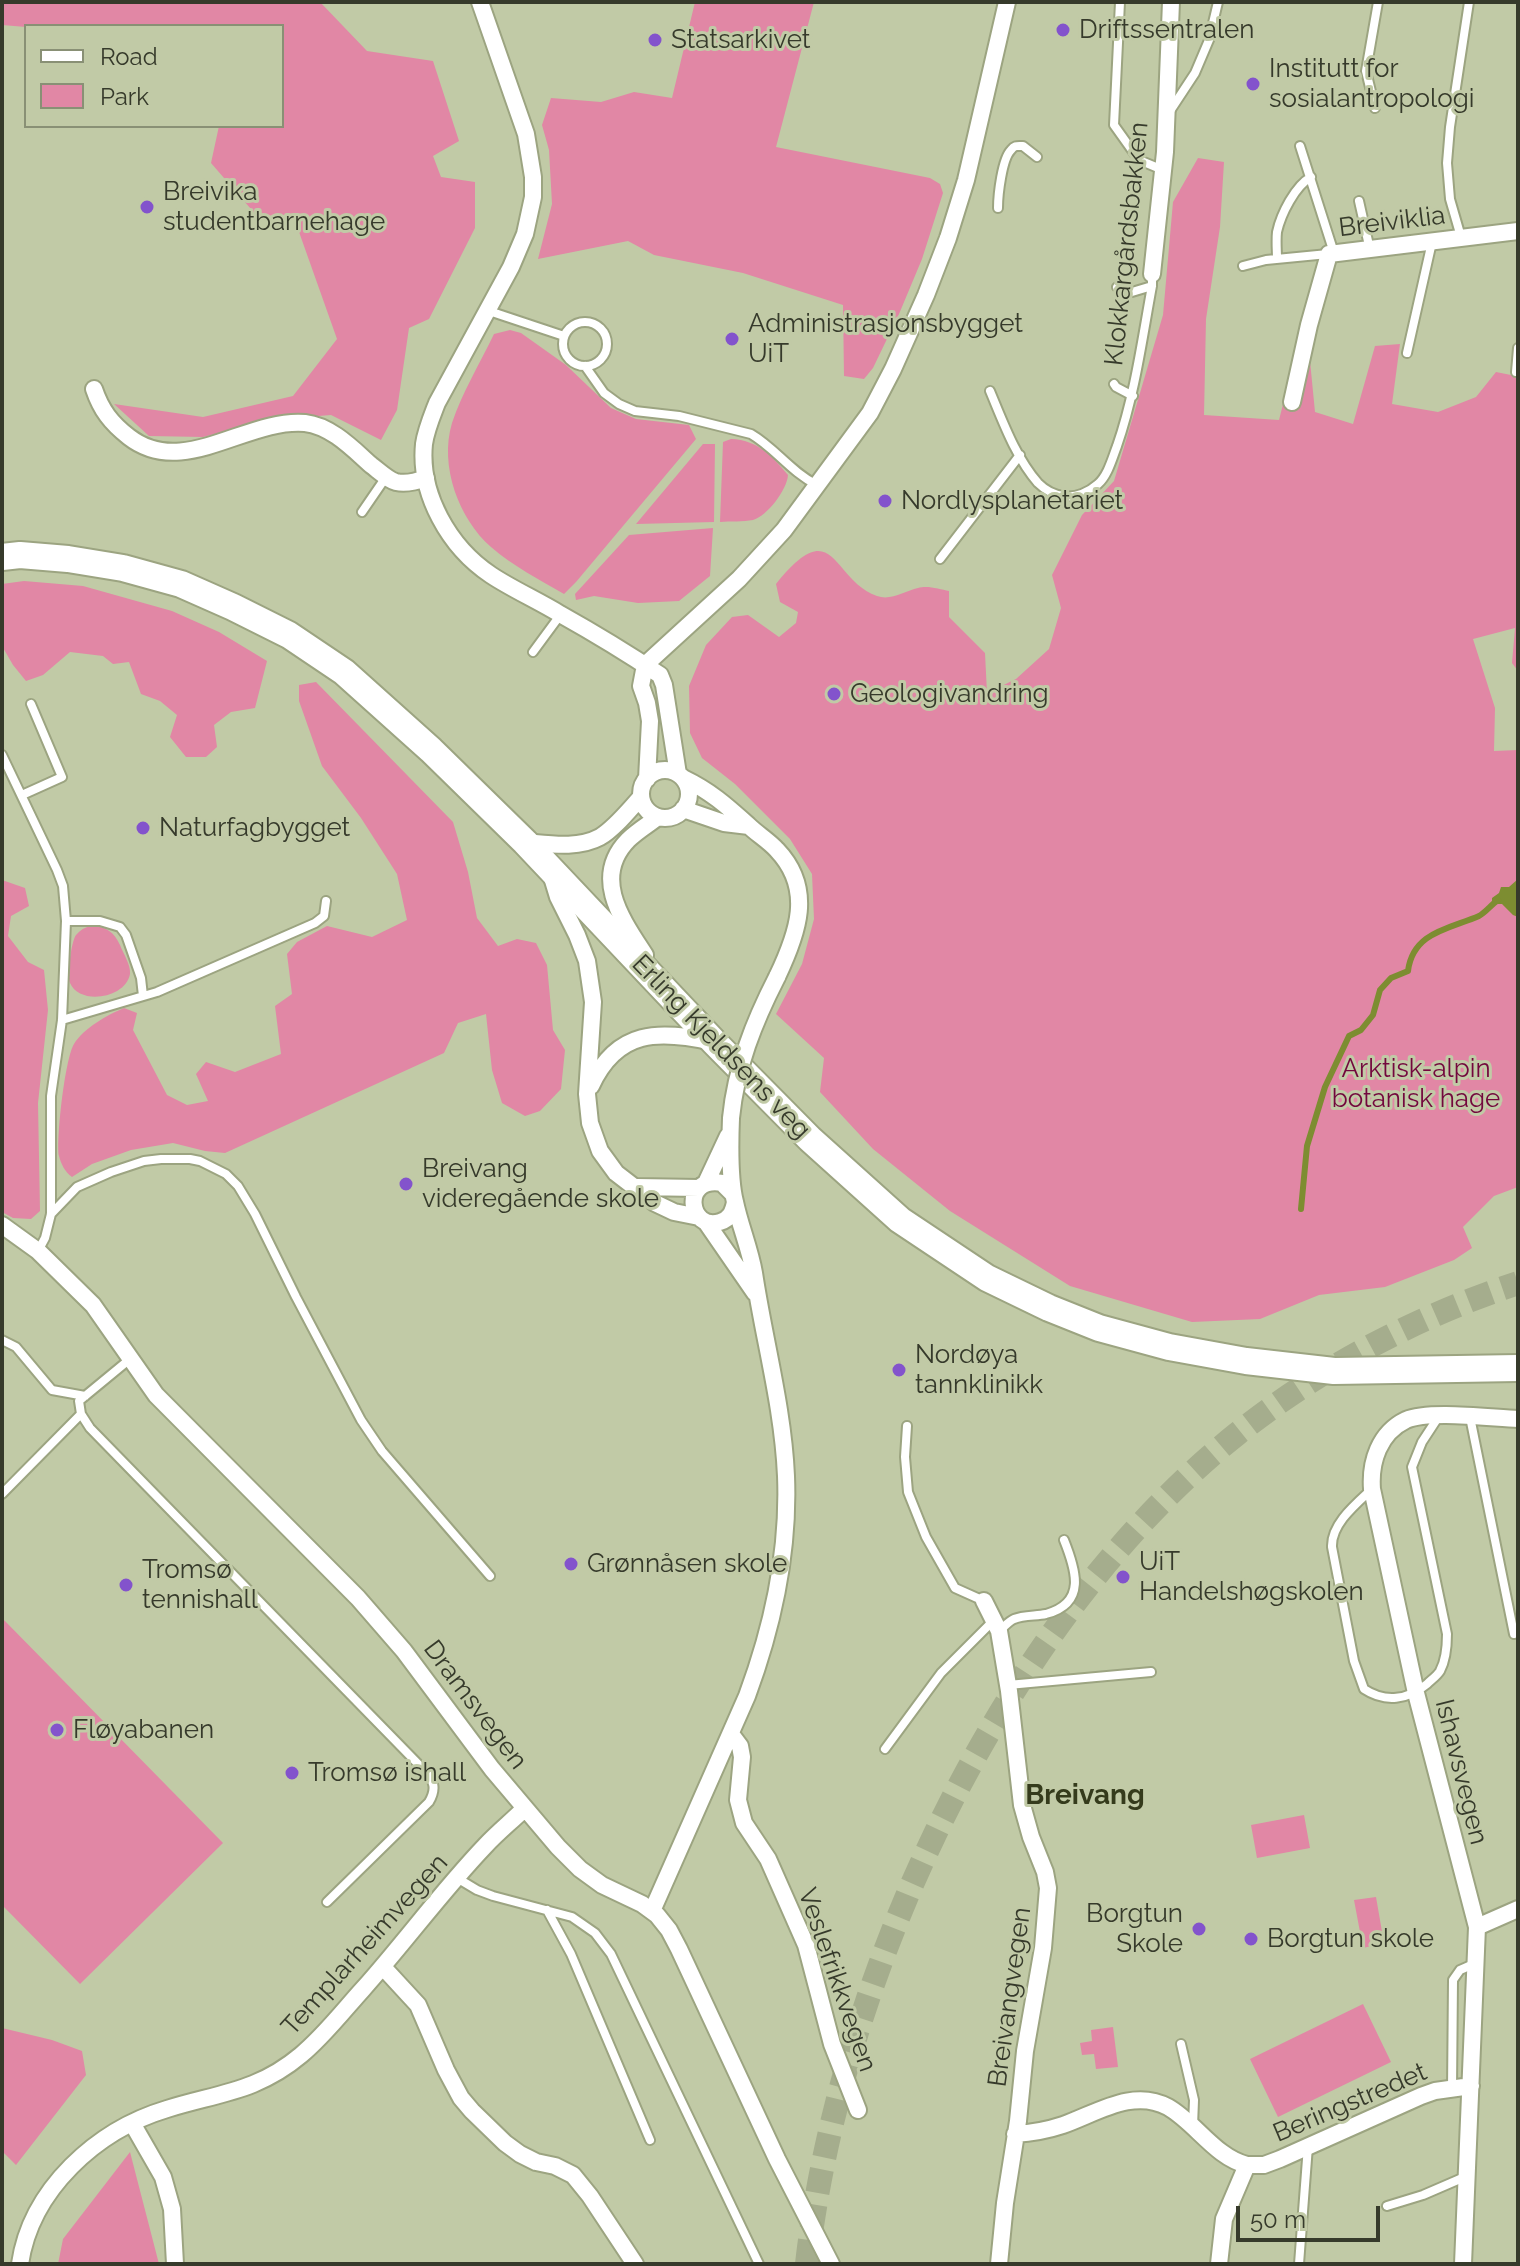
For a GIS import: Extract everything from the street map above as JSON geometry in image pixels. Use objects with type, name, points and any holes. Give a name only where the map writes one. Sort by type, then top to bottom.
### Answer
[{"type":"highway","name":"Erling Kjeldsens veg","points":[[2,557],[20,555],[68,559],[123,568],[181,584],[289,635],[344,672],[431,750],[548,865],[810,1139],[900,1220],[987,1278],[1099,1328],[1169,1347],[1246,1361],[1334,1371],[1518,1368]]},
{"type":"street","points":[[480,2],[526,134],[533,197],[525,234],[489,311],[429,422],[424,444],[426,478],[438,515],[465,554],[490,574],[660,675],[680,776],[687,784],[689,797],[683,809],[672,817],[658,817],[647,810],[641,797],[647,779],[665,770],[680,776],[713,794],[774,847],[792,870],[798,886],[800,914],[791,947],[744,1049],[731,1124],[734,1198],[754,1270],[756,1296],[775,1388],[786,1474],[782,1552],[767,1640],[747,1696],[652,1911]]},
{"type":"street","points":[[647,779],[650,721],[641,686],[645,665],[756,562],[784,530],[870,413],[893,369],[948,238],[966,180],[1007,2]]},
{"type":"street","name":"Klokkargårdsbakken","points":[[1152,280],[1163,170],[1171,2]]},
{"type":"street","name":"Breiviklia","points":[[1292,402],[1309,325],[1332,254],[1518,231]]},
{"type":"street","points":[[94,389],[99,405],[113,424],[156,451],[187,451],[275,426],[313,424],[349,445],[396,482],[426,478]]},
{"type":"street","points":[[525,842],[586,842],[601,836],[641,797]]},
{"type":"street","points":[[683,809],[724,823],[749,826]]},
{"type":"street","points":[[658,817],[627,841],[613,865],[610,883],[622,919],[669,994]]},
{"type":"street","points":[[548,865],[558,897],[587,961],[593,1002],[587,1094],[590,1123],[600,1151],[616,1173],[655,1203],[674,1212],[722,1222],[729,1217],[734,1198]]},
{"type":"street","points":[[587,1094],[605,1060],[616,1050],[638,1039],[669,1034],[714,1042]]},
{"type":"street","points":[[731,1124],[693,1203],[756,1296]]},
{"type":"street","points":[[637,1187],[722,1183],[734,1198]]},
{"type":"street","name":"Dramsvegen","points":[[2,1225],[38,1251],[93,1305],[156,1395],[358,1598],[404,1651],[492,1769],[580,1869],[602,1885],[642,1904],[669,1930],[777,2159],[831,2264]]},
{"type":"street","name":"Ishavsvegen","points":[[1463,2264],[1477,1927],[1416,1693],[1372,1489],[1371,1471],[1382,1442],[1405,1421],[1439,1416],[1518,1419]]},
{"type":"street","name":"Breivangvegen","points":[[984,1601],[996,1626],[1008,1685],[1022,1805],[1048,1888],[1043,1948],[1027,2038],[999,2264]]},
{"type":"street","name":"Veslefrikkvegen","points":[[731,1734],[740,1746],[742,1757],[738,1800],[744,1823],[768,1859],[806,1945],[832,2044],[858,2110]]},
{"type":"street","name":"Templarheimvegen","points":[[20,2264],[28,2235],[50,2193],[64,2174],[98,2142],[132,2123],[168,2109],[222,2096],[265,2080],[301,2055],[383,1967],[487,1843],[525,1808]]},
{"type":"street","points":[[1477,1927],[1518,1909]]},
{"type":"street","points":[[383,1967],[418,2005],[446,2070],[472,2111],[520,2154],[573,2175],[635,2264]]},
{"type":"street","name":"Beringstredet","points":[[1015,2134],[1053,2128],[1113,2105],[1140,2099],[1166,2106],[1228,2156],[1247,2165],[1264,2165],[1406,2101],[1435,2091],[1471,2086]]},
{"type":"street","points":[[132,2123],[158,2165],[169,2197],[175,2264]]},
{"type":"street","name":"Beringstredet","points":[[1219,2264],[1224,2219],[1247,2165]]},
{"type":"lane","points":[[1120,2],[1114,125],[1139,160],[1163,170]]},
{"type":"lane","points":[[1166,119],[1195,73],[1209,40],[1218,2]]},
{"type":"lane","points":[[1375,108],[1366,71],[1378,2]]},
{"type":"lane","points":[[1461,238],[1450,199],[1447,163],[1469,2]]},
{"type":"lane","points":[[998,208],[998,194],[1008,152],[1015,146],[1023,146],[1037,157]]},
{"type":"lane","points":[[1243,266],[1332,254],[1300,146]]},
{"type":"lane","points":[[1277,259],[1277,233],[1285,211],[1303,181],[1311,177]]},
{"type":"lane","points":[[1359,201],[1370,250]]},
{"type":"lane","points":[[1407,353],[1432,242]]},
{"type":"lane","points":[[1117,287],[1132,292],[1152,280]]},
{"type":"lane","name":"Klokkargårdsbakken","points":[[1020,455],[1041,486],[1053,495],[1071,497],[1099,484],[1112,458],[1133,396],[1152,280]]},
{"type":"lane","points":[[489,311],[564,336]]},
{"type":"lane","points":[[574,325],[595,325],[605,335],[604,356],[585,366],[572,362],[567,357],[564,336],[574,325]]},
{"type":"lane","points":[[1516,372],[1518,348]]},
{"type":"lane","points":[[585,366],[604,393],[619,404],[646,413],[679,416],[751,434],[796,472],[817,485]]},
{"type":"lane","points":[[1114,384],[1133,396]]},
{"type":"lane","points":[[940,559],[1020,455],[990,391]]},
{"type":"lane","points":[[362,512],[387,476]]},
{"type":"lane","points":[[533,652],[561,614]]},
{"type":"lane","points":[[22,795],[62,777],[31,704]]},
{"type":"lane","points":[[2,755],[63,886],[66,921],[62,1020],[51,1096],[51,1214],[38,1251]]},
{"type":"lane","points":[[62,1020],[157,992],[315,923],[324,916],[326,901]]},
{"type":"lane","points":[[66,921],[100,921],[120,927],[126,935],[141,978],[143,996]]},
{"type":"lane","points":[[51,1214],[77,1187],[144,1161],[190,1159],[226,1174],[238,1186],[255,1214],[361,1420],[382,1451],[490,1576]]},
{"type":"lane","points":[[2,1340],[16,1347],[52,1390],[85,1396]]},
{"type":"lane","points":[[130,1359],[79,1401],[81,1414],[96,1435],[432,1779],[435,1788],[429,1802],[327,1902]]},
{"type":"lane","points":[[2,1494],[81,1414]]},
{"type":"lane","points":[[1372,1489],[1339,1524],[1332,1538],[1354,1661],[1364,1689],[1374,1696],[1398,1699],[1416,1693],[1440,1672],[1447,1652],[1447,1634],[1412,1467],[1422,1442],[1439,1416]]},
{"type":"lane","points":[[1470,1417],[1514,1634]]},
{"type":"lane","points":[[907,1426],[905,1457],[908,1492],[926,1537],[955,1588],[984,1601]]},
{"type":"lane","points":[[885,1749],[941,1673],[996,1626],[1013,1619],[1057,1611],[1067,1603],[1074,1591],[1075,1567],[1064,1540]]},
{"type":"lane","points":[[1008,1685],[1151,1672]]},
{"type":"lane","points":[[457,1878],[493,1896],[572,1917],[595,1933],[611,1954],[759,2264]]},
{"type":"lane","points":[[547,1910],[571,1954],[650,2140]]},
{"type":"lane","points":[[1452,2089],[1453,1980],[1460,1970],[1476,1962]]},
{"type":"lane","points":[[1181,2044],[1194,2100],[1193,2127]]},
{"type":"lane","points":[[1299,2264],[1308,2146]]},
{"type":"lane","points":[[1387,2206],[1467,2176]]},
{"type":"green space","points":[[2,2],[320,2],[367,51],[433,61],[459,141],[433,156],[441,177],[475,182],[475,228],[429,319],[409,328],[397,410],[381,440],[331,415],[268,420],[203,437],[149,436],[114,404],[203,417],[293,396],[337,339],[293,215],[257,216],[211,163],[219,128],[284,128],[284,24],[2,25]]},
{"type":"green space","points":[[695,2],[814,2],[776,147],[930,178],[940,184],[943,193],[922,259],[873,368],[864,379],[844,376],[843,305],[743,273],[654,255],[628,241],[538,259],[552,204],[549,150],[542,125],[551,98],[601,102],[634,92],[672,98]]},
{"type":"green space","name":"Arktisk-alpin botanisk hage","points":[[1198,158],[1224,162],[1220,227],[1206,319],[1204,415],[1279,420],[1291,373],[1310,361],[1315,412],[1353,424],[1375,346],[1400,344],[1392,404],[1438,412],[1476,397],[1496,372],[1516,376],[1518,671],[1512,663],[1515,628],[1473,639],[1495,708],[1494,751],[1518,750],[1518,1187],[1494,1196],[1463,1227],[1472,1248],[1454,1260],[1385,1287],[1319,1295],[1260,1319],[1192,1322],[1070,1286],[950,1211],[873,1149],[820,1092],[824,1058],[776,1014],[802,964],[814,919],[812,874],[790,839],[735,784],[702,758],[690,733],[689,686],[706,645],[732,617],[748,615],[779,637],[796,623],[798,612],[780,602],[776,584],[795,563],[810,553],[822,551],[862,588],[877,596],[893,596],[922,587],[949,591],[949,617],[985,653],[987,693],[1016,679],[1049,649],[1061,608],[1052,575],[1082,515],[1114,481],[1163,315],[1173,202]]},
{"type":"green space","points":[[510,330],[521,333],[566,365],[611,408],[636,419],[689,425],[696,439],[564,594],[491,547],[461,507],[450,474],[449,440],[456,412],[494,334]]},
{"type":"green space","points":[[731,439],[757,446],[788,475],[775,502],[753,520],[720,522],[723,442]]},
{"type":"green space","points":[[703,444],[715,444],[714,522],[636,524]]},
{"type":"green space","points":[[713,528],[710,576],[679,601],[638,603],[594,596],[576,600],[575,594],[629,535]]},
{"type":"green space","points":[[24,581],[83,586],[172,611],[219,632],[267,661],[255,708],[231,712],[214,725],[217,747],[206,757],[186,757],[170,737],[177,715],[160,701],[141,694],[129,662],[113,664],[103,656],[70,652],[43,675],[26,681],[2,646],[2,584]]},
{"type":"green space","points":[[316,682],[453,822],[468,872],[477,918],[498,946],[517,939],[536,943],[547,965],[553,1030],[565,1050],[561,1089],[540,1111],[525,1116],[502,1103],[492,1070],[486,1014],[458,1023],[444,1053],[225,1153],[173,1143],[131,1150],[92,1164],[72,1177],[59,1156],[62,1099],[74,1044],[90,1027],[124,1008],[137,1013],[133,1030],[167,1095],[187,1105],[208,1101],[196,1074],[206,1062],[235,1072],[281,1054],[275,1006],[292,994],[287,954],[297,942],[327,926],[372,937],[407,920],[397,874],[322,766],[299,701],[299,685]]},
{"type":"green space","points":[[2,880],[25,888],[29,906],[11,916],[8,936],[28,962],[44,970],[48,1010],[38,1103],[40,1211],[31,1219],[13,1218],[2,1212]]},
{"type":"green space","points":[[91,926],[101,927],[115,937],[130,970],[127,982],[120,989],[92,997],[75,990],[69,979],[74,939],[81,930]]},
{"type":"green space","name":"Fløyabanen","points":[[2,1618],[223,1843],[80,1984],[2,1905]]},
{"type":"green space","points":[[1304,1815],[1310,1848],[1257,1858],[1251,1825]]},
{"type":"green space","points":[[1376,1897],[1384,1943],[1363,1948],[1354,1900]]},
{"type":"green space","points":[[1363,2004],[1391,2062],[1278,2117],[1250,2059]]},
{"type":"green space","points":[[1113,2027],[1118,2067],[1096,2069],[1094,2054],[1082,2055],[1080,2043],[1092,2041],[1091,2030]]},
{"type":"green space","points":[[2,2028],[82,2051],[86,2075],[16,2165],[2,2151]]},
{"type":"green space","points":[[130,2152],[159,2264],[58,2264],[63,2239]]},
{"type":"shaded area","points":[[1518,879],[1518,917],[1502,904],[1492,904],[1492,898],[1501,887],[1509,887]]},
{"type":"waterway","points":[[1301,1209],[1307,1146],[1325,1087],[1349,1036],[1361,1030],[1373,1015],[1380,990],[1391,978],[1408,971],[1411,958],[1425,940],[1479,916],[1498,900]]},
{"type":"tunnel","points":[[807,2264],[825,2152],[855,2037],[896,1922],[947,1809],[1008,1701],[1077,1601],[1153,1511],[1237,1434],[1269,1410],[1336,1366],[1406,1328],[1518,1283]]},
{"type":"place","name":"Driftssentralen","points":[[1063,30]]},
{"type":"place","name":"Statsarkivet","points":[[655,40]]},
{"type":"place","name":"Institutt for sosialantropologi","points":[[1253,84]]},
{"type":"place","name":"Breivika studentbarnehage","points":[[147,207]]},
{"type":"place","name":"Administrasjonsbygget UiT","points":[[732,339]]},
{"type":"place","name":"Nordlysplanetariet","points":[[885,501]]},
{"type":"place","name":"Geologivandring","points":[[834,694]]},
{"type":"place","name":"Naturfagbygget","points":[[143,828]]},
{"type":"place","name":"Breivang videregående skole","points":[[406,1184]]},
{"type":"place","name":"Nordøya tannklinikk","points":[[899,1370]]},
{"type":"place","name":"Grønnåsen skole","points":[[571,1564]]},
{"type":"place","name":"UiT Handelshøgskolen","points":[[1123,1577]]},
{"type":"place","name":"Tromsø tennishall","points":[[126,1585]]},
{"type":"place","name":"Fløyabanen","points":[[57,1730]]},
{"type":"place","name":"Tromsø ishall","points":[[292,1773]]},
{"type":"place","name":"Borgtun Skole","points":[[1199,1929]]},
{"type":"place","name":"Borgtun skole","points":[[1251,1939]]},
{"type":"district","name":"Breivang","points":[[1085,1796]]}]
